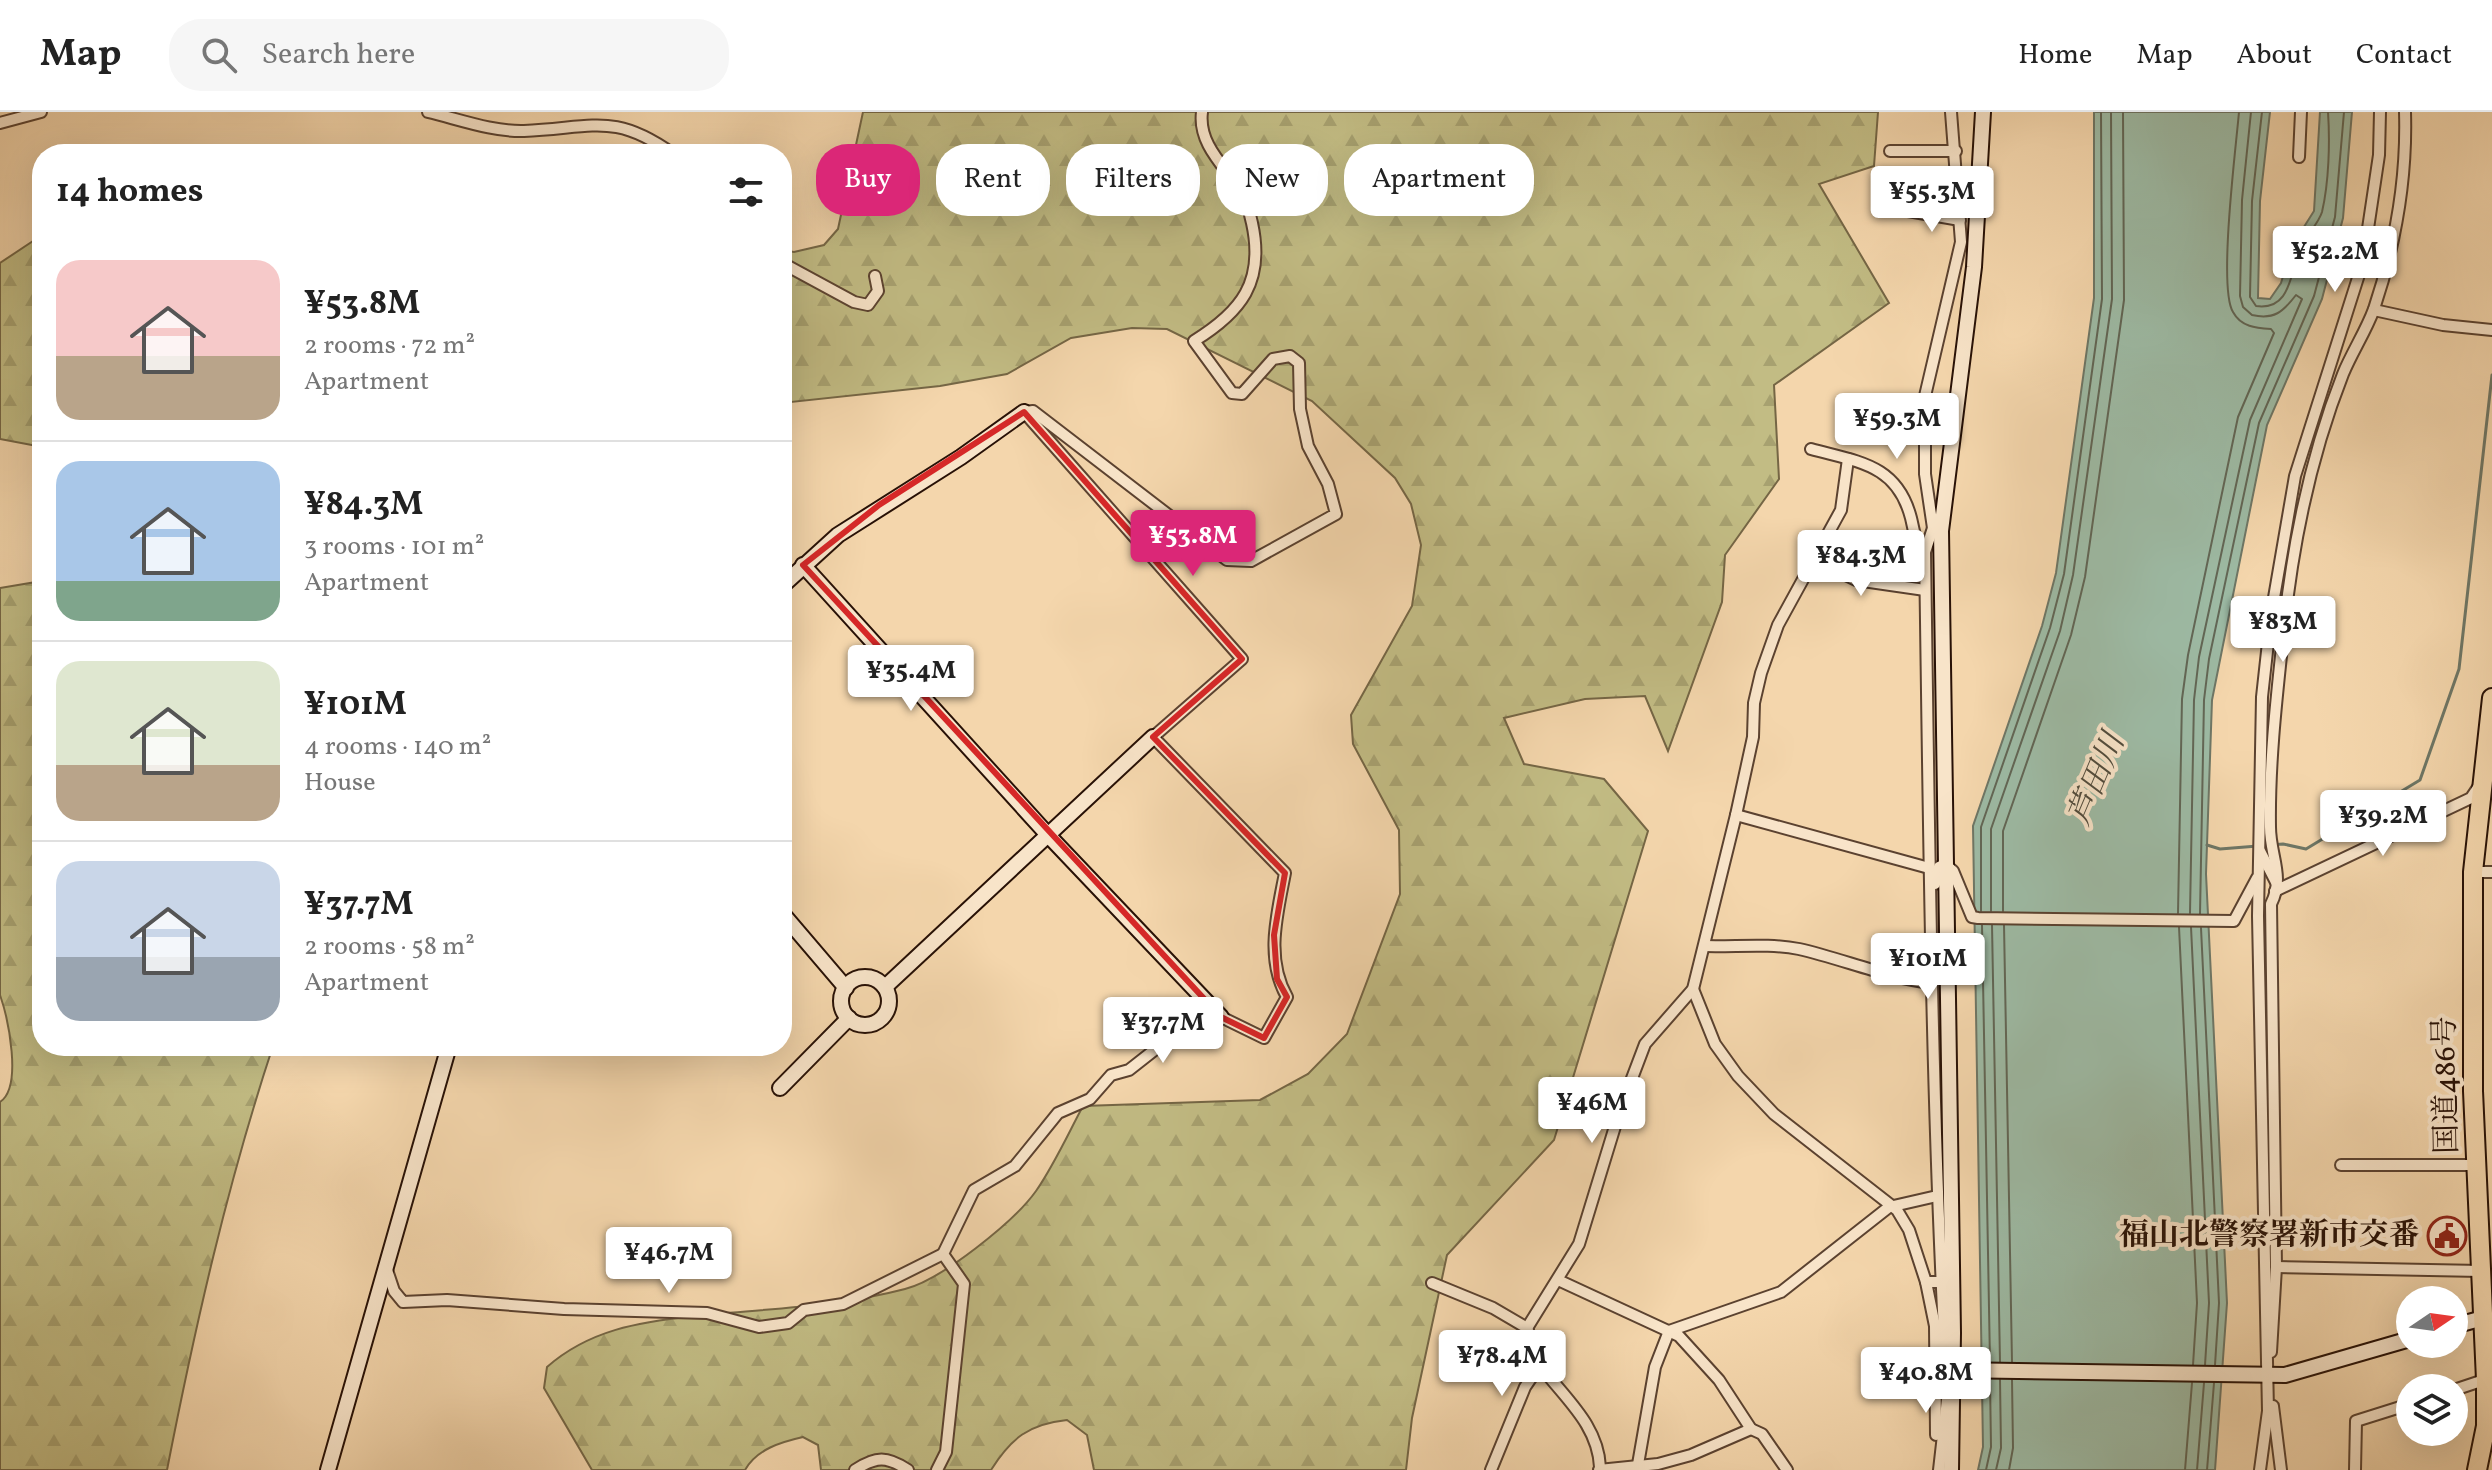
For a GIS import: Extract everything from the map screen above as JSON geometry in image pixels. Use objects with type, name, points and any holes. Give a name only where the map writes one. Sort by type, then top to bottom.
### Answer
[{"type":"highway","name":"国道486号","points":[[2477,1470],[2486,1426],[2489,1379],[2483,1318],[2477,1165],[2483,872],[2492,698]]},
{"type":"street","points":[[0,122],[41,112]]},
{"type":"street","points":[[428,112],[506,130],[526,131],[607,112]]},
{"type":"street","points":[[792,576],[838,535],[879,505],[961,457],[1024,412],[1033,411],[1227,560],[1251,561],[1336,514],[1328,484],[1308,446],[1300,409],[1299,363],[1290,356],[1273,359],[1242,394],[1232,393],[1194,341],[1224,322],[1240,304],[1249,288],[1256,259],[1247,201],[1205,141],[1202,112]]},
{"type":"street","points":[[1951,112],[1961,242],[1925,396],[1925,474],[1937,530],[1925,552],[1925,590],[1937,1196],[1945,1350],[1953,1370]]},
{"type":"street","points":[[1939,1469],[1953,1370],[1937,530],[1974,267],[1983,112]]},
{"type":"street","points":[[2299,157],[2301,112]]},
{"type":"street","points":[[2260,1470],[2268,1391],[2258,916],[2262,697],[2285,521],[2295,476],[2363,262],[2379,155],[2380,112]]},
{"type":"street","points":[[2267,1374],[2274,1334],[2276,1267],[2271,904],[2279,888],[2270,830],[2275,704],[2289,581],[2309,481],[2343,374],[2374,310],[2407,163],[2405,112]]},
{"type":"street","points":[[635,120],[665,144]]},
{"type":"street","points":[[1890,151],[1956,151]]},
{"type":"street","points":[[1908,211],[1960,220]]},
{"type":"street","points":[[792,268],[854,302],[868,305],[878,291],[875,276]]},
{"type":"street","points":[[2374,310],[2443,325],[2492,330]]},
{"type":"street","points":[[885,987],[1153,737],[1242,659],[1024,412]]},
{"type":"street","points":[[1811,449],[1879,468],[1891,479],[1909,509],[1919,547],[1925,552]]},
{"type":"street","points":[[1527,1328],[1579,1244],[1620,1110],[1645,1044],[1693,989],[1753,737],[1754,703],[1761,673],[1778,625],[1841,510],[1848,459]]},
{"type":"street","points":[[1812,559],[1856,580],[1925,590]]},
{"type":"street","points":[[803,565],[1048,835],[1221,1017],[1264,1038],[1287,997],[1277,979],[1274,935],[1285,873],[1153,737]]},
{"type":"street","points":[[2258,916],[2268,896],[2279,888],[2471,798],[2487,779]]},
{"type":"street","points":[[1736,815],[1929,868]]},
{"type":"street","points":[[2258,850],[2262,851],[2271,877],[2279,888]]},
{"type":"street","points":[[1930,918],[1936,917],[1935,875],[1945,864]]},
{"type":"street","points":[[1945,864],[1953,871],[1972,917],[1978,918],[2234,921],[2258,876]]},
{"type":"street","points":[[792,925],[846,988]]},
{"type":"street","points":[[1705,946],[1794,948],[1863,965],[1910,981],[1932,983]]},
{"type":"street","points":[[865,978],[885,987],[888,1010],[878,1022],[862,1025],[849,1018],[842,1000],[846,988],[865,978]]},
{"type":"street","points":[[1693,989],[1715,1044],[1738,1076],[1774,1114],[1889,1207],[1897,1210],[1909,1230],[1926,1282],[1935,1326],[1939,1469]]},
{"type":"street","points":[[377,1299],[707,1313],[759,1327],[788,1323],[804,1310],[843,1304],[943,1254],[974,1190],[1015,1166],[1058,1113],[1090,1099],[1111,1075],[1129,1070],[1157,1048],[1165,1032],[1195,1030],[1221,1017]]},
{"type":"street","points":[[780,1088],[849,1018]]},
{"type":"street","points":[[328,1470],[446,1056]]},
{"type":"street","points":[[2341,1165],[2477,1165]]},
{"type":"street","points":[[1637,1468],[1655,1367],[1669,1331],[1781,1292],[1889,1207],[1937,1196]]},
{"type":"street","points":[[937,1470],[946,1452],[964,1284],[943,1254]]},
{"type":"street","points":[[386,1267],[394,1291],[403,1302]]},
{"type":"street","points":[[2276,1267],[2481,1271]]},
{"type":"street","points":[[1558,1280],[1679,1336],[1719,1380],[1751,1429],[1762,1434],[1787,1470]]},
{"type":"street","points":[[1926,1282],[1942,1282]]},
{"type":"street","points":[[1432,1283],[1493,1308],[1527,1328],[1540,1365],[1565,1400],[1588,1421],[1599,1469],[1658,1464],[1691,1455],[1751,1429]]},
{"type":"street","points":[[2468,1322],[2483,1318]]},
{"type":"street","points":[[1953,1370],[2285,1375],[2396,1343]]},
{"type":"street","points":[[1491,1470],[1525,1387],[1540,1365]]},
{"type":"street","points":[[2468,1386],[2489,1379]]},
{"type":"street","points":[[2268,1391],[2271,1392],[2281,1470]]},
{"type":"street","points":[[2355,1470],[2356,1421],[2396,1408]]},
{"type":"street","points":[[855,1470],[872,1458],[892,1459],[908,1470]]},
{"type":"highlighted area","points":[[1024,412],[1242,659],[1153,737],[1285,873],[1274,935],[1277,979],[1287,997],[1264,1038],[1221,1017],[803,565],[879,505]]},
{"type":"green space","points":[[863,112],[1878,112],[1874,166],[1819,184],[1889,303],[1774,385],[1779,479],[1725,555],[1722,602],[1668,751],[1645,696],[1585,699],[1504,718],[1524,764],[1604,779],[1648,831],[1554,1140],[1447,1255],[1412,1418],[1406,1470],[1094,1470],[1087,1435],[1067,1420],[1042,1425],[1022,1434],[991,1470],[821,1470],[818,1445],[803,1437],[763,1452],[745,1470],[592,1470],[544,1388],[547,1367],[563,1354],[616,1330],[674,1318],[853,1300],[905,1289],[938,1274],[976,1248],[1026,1204],[1049,1171],[1083,1106],[1260,1100],[1308,1074],[1347,1034],[1400,894],[1399,830],[1353,744],[1351,715],[1412,606],[1421,545],[1411,504],[1395,478],[1312,401],[1167,329],[1132,328],[1071,338],[1007,374],[940,386],[792,402],[792,252],[824,245],[838,229],[841,216],[920,216],[920,144],[856,144]]},
{"type":"green space","points":[[32,242],[32,445],[0,439],[0,263]]},
{"type":"green space","points":[[32,583],[32,1056],[270,1056],[213,1256],[167,1470],[0,1470],[0,1102],[11,1082],[12,1052],[0,995],[0,588]]},
{"type":"water","name":"芦田川","points":[[2094,112],[2270,112],[2260,201],[2258,298],[2270,299],[2281,283],[2292,246],[2314,211],[2320,112],[2352,112],[2343,218],[2322,299],[2267,425],[2212,700],[2206,874],[2227,1303],[2215,1470],[1978,1470],[1983,1447],[1973,826],[2042,626],[2056,573],[2094,298]]},
{"type":"waterway","points":[[2207,845],[2220,849],[2283,844],[2306,849],[2420,780],[2459,669],[2492,375]]},
{"type":"place","name":"福山北警察署新市交番","points":[[2447,1236]]}]
